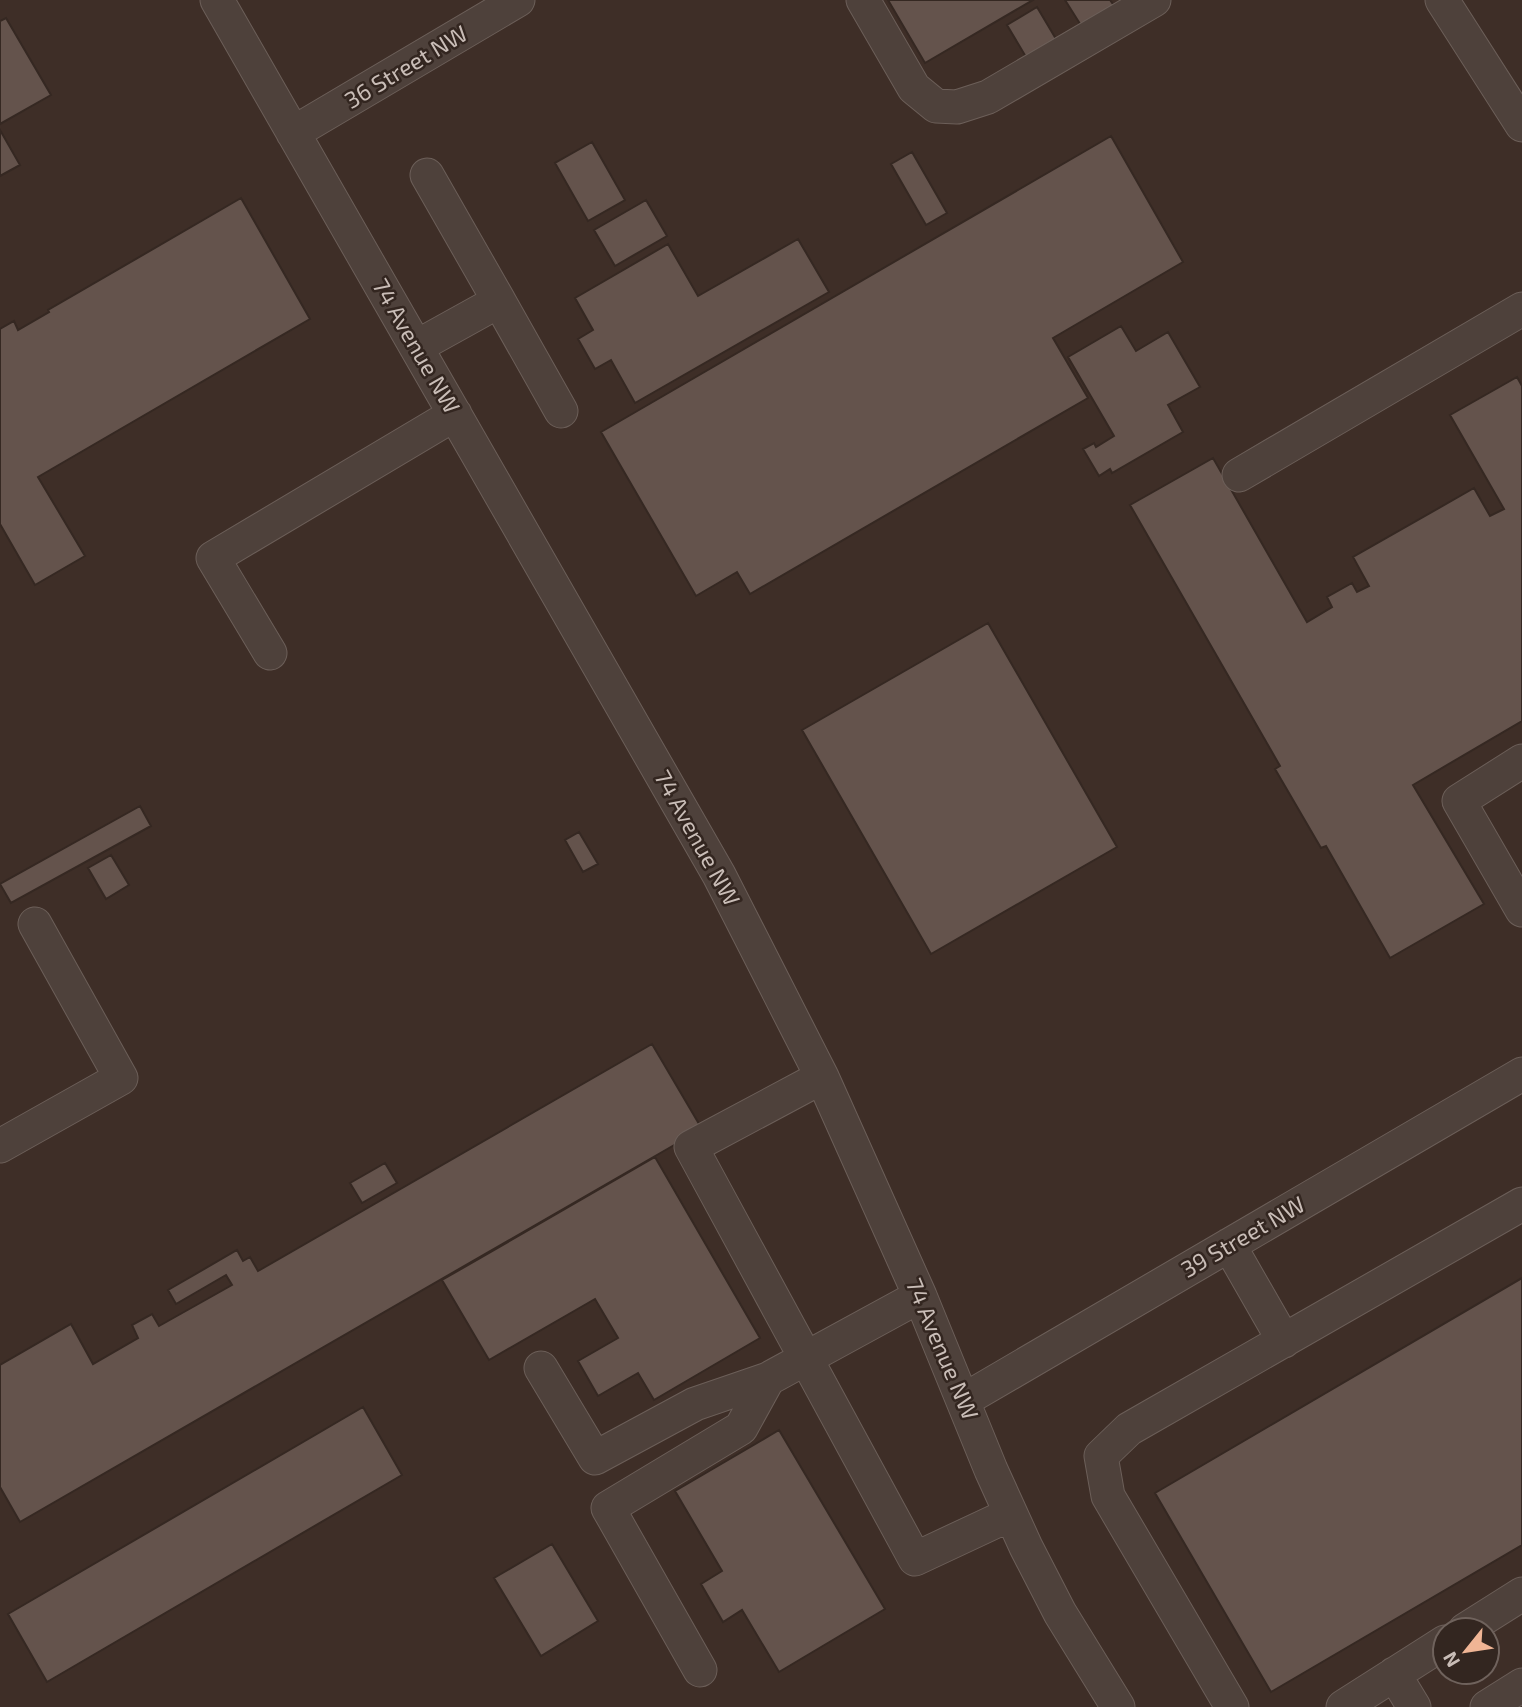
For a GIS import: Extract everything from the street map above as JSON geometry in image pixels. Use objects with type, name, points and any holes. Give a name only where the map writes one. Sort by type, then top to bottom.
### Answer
[{"type":"street","name":"74 Avenue NW","points":[[217,0],[719,875],[822,1077],[920,1296],[991,1470],[1026,1547],[1060,1613],[1118,1707]]},
{"type":"street","name":"36 Street NW","points":[[293,133],[518,0]]},
{"type":"street","points":[[863,0],[914,88],[936,106],[957,107],[988,97],[1154,0]]},
{"type":"street","points":[[1442,0],[1522,125]]},
{"type":"street","points":[[427,175],[561,411]]},
{"type":"street","points":[[416,347],[499,301]]},
{"type":"street","points":[[1239,475],[1521,312]]},
{"type":"street","points":[[270,653],[213,558],[455,414]]},
{"type":"street","points":[[1522,761],[1459,801],[1522,910]]},
{"type":"street","points":[[0,1146],[121,1079],[36,924]]},
{"type":"street","name":"39 Street NW","points":[[964,1400],[1522,1074]]},
{"type":"street","points":[[822,1077],[691,1147],[915,1559],[1011,1514]]},
{"type":"street","points":[[1232,1707],[1108,1496],[1101,1456],[1129,1429],[1522,1204]]},
{"type":"street","points":[[1229,1245],[1284,1341]]},
{"type":"street","points":[[541,1368],[595,1458],[695,1404],[768,1379],[920,1296]]},
{"type":"street","points":[[700,1670],[608,1508],[741,1428],[768,1379]]},
{"type":"street","points":[[1487,1616],[1522,1594]]},
{"type":"street","points":[[1343,1707],[1431,1651]]},
{"type":"street","points":[[1394,1674],[1414,1707]]},
{"type":"street","points":[[1487,1707],[1522,1685]]},
{"type":"building","points":[[888,0],[1033,0],[925,63]]},
{"type":"building","points":[[1065,0],[1110,0],[1115,7],[1082,27]]},
{"type":"building","points":[[1037,7],[1056,39],[1026,57],[1007,25]]},
{"type":"building","points":[[6,18],[51,95],[0,124],[0,21]]},
{"type":"building","points":[[0,130],[20,165],[0,176]]},
{"type":"building","points":[[1111,136],[1183,262],[1053,338],[1088,398],[750,594],[737,572],[696,596],[601,432]]},
{"type":"building","points":[[592,142],[625,200],[588,221],[555,163]]},
{"type":"building","points":[[912,152],[947,213],[926,225],[891,164]]},
{"type":"building","points":[[241,198],[310,319],[38,477],[85,556],[35,585],[0,524],[0,329],[14,321],[18,330]]},
{"type":"building","points":[[646,200],[667,236],[615,266],[594,230]]},
{"type":"building","points":[[798,239],[829,292],[635,403],[611,360],[595,369],[578,339],[593,330],[575,298],[668,244],[698,296]]},
{"type":"building","points":[[1121,326],[1136,351],[1168,332],[1200,387],[1168,405],[1183,432],[1112,473],[1110,469],[1099,476],[1083,449],[1094,443],[1096,447],[1114,436],[1068,357]]},
{"type":"building","points":[[1517,377],[1522,386],[1522,721],[1413,785],[1484,904],[1390,958],[1326,846],[1321,848],[1275,769],[1280,766],[1130,505],[1213,458],[1307,622],[1332,607],[1327,597],[1352,583],[1357,592],[1369,586],[1353,557],[1474,488],[1490,516],[1504,509],[1450,415]]},
{"type":"building","points":[[988,623],[1117,847],[931,954],[802,730]]},
{"type":"building","points":[[140,806],[151,826],[11,903],[0,884]]},
{"type":"building","points":[[579,832],[598,864],[583,872],[565,840]]},
{"type":"building","points":[[111,855],[129,885],[106,899],[88,868]]},
{"type":"building","points":[[652,1044],[702,1129],[20,1522],[0,1487],[0,1365],[71,1324],[93,1364],[138,1338],[132,1325],[152,1314],[159,1326],[232,1285],[226,1275],[176,1304],[168,1290],[237,1250],[243,1261],[250,1257],[258,1271]]},
{"type":"building","points":[[655,1157],[760,1338],[654,1400],[638,1373],[598,1396],[578,1361],[618,1338],[595,1299],[489,1360],[442,1280]]},
{"type":"building","points":[[385,1163],[397,1183],[362,1203],[350,1183]]},
{"type":"building","points":[[1522,1278],[1522,1545],[1271,1692],[1155,1493]]},
{"type":"building","points":[[363,1407],[402,1475],[47,1682],[8,1614]]},
{"type":"building","points":[[779,1430],[885,1609],[779,1672],[742,1610],[723,1622],[701,1584],[722,1571],[675,1491]]},
{"type":"building","points":[[552,1544],[598,1621],[541,1656],[494,1578]]}]
